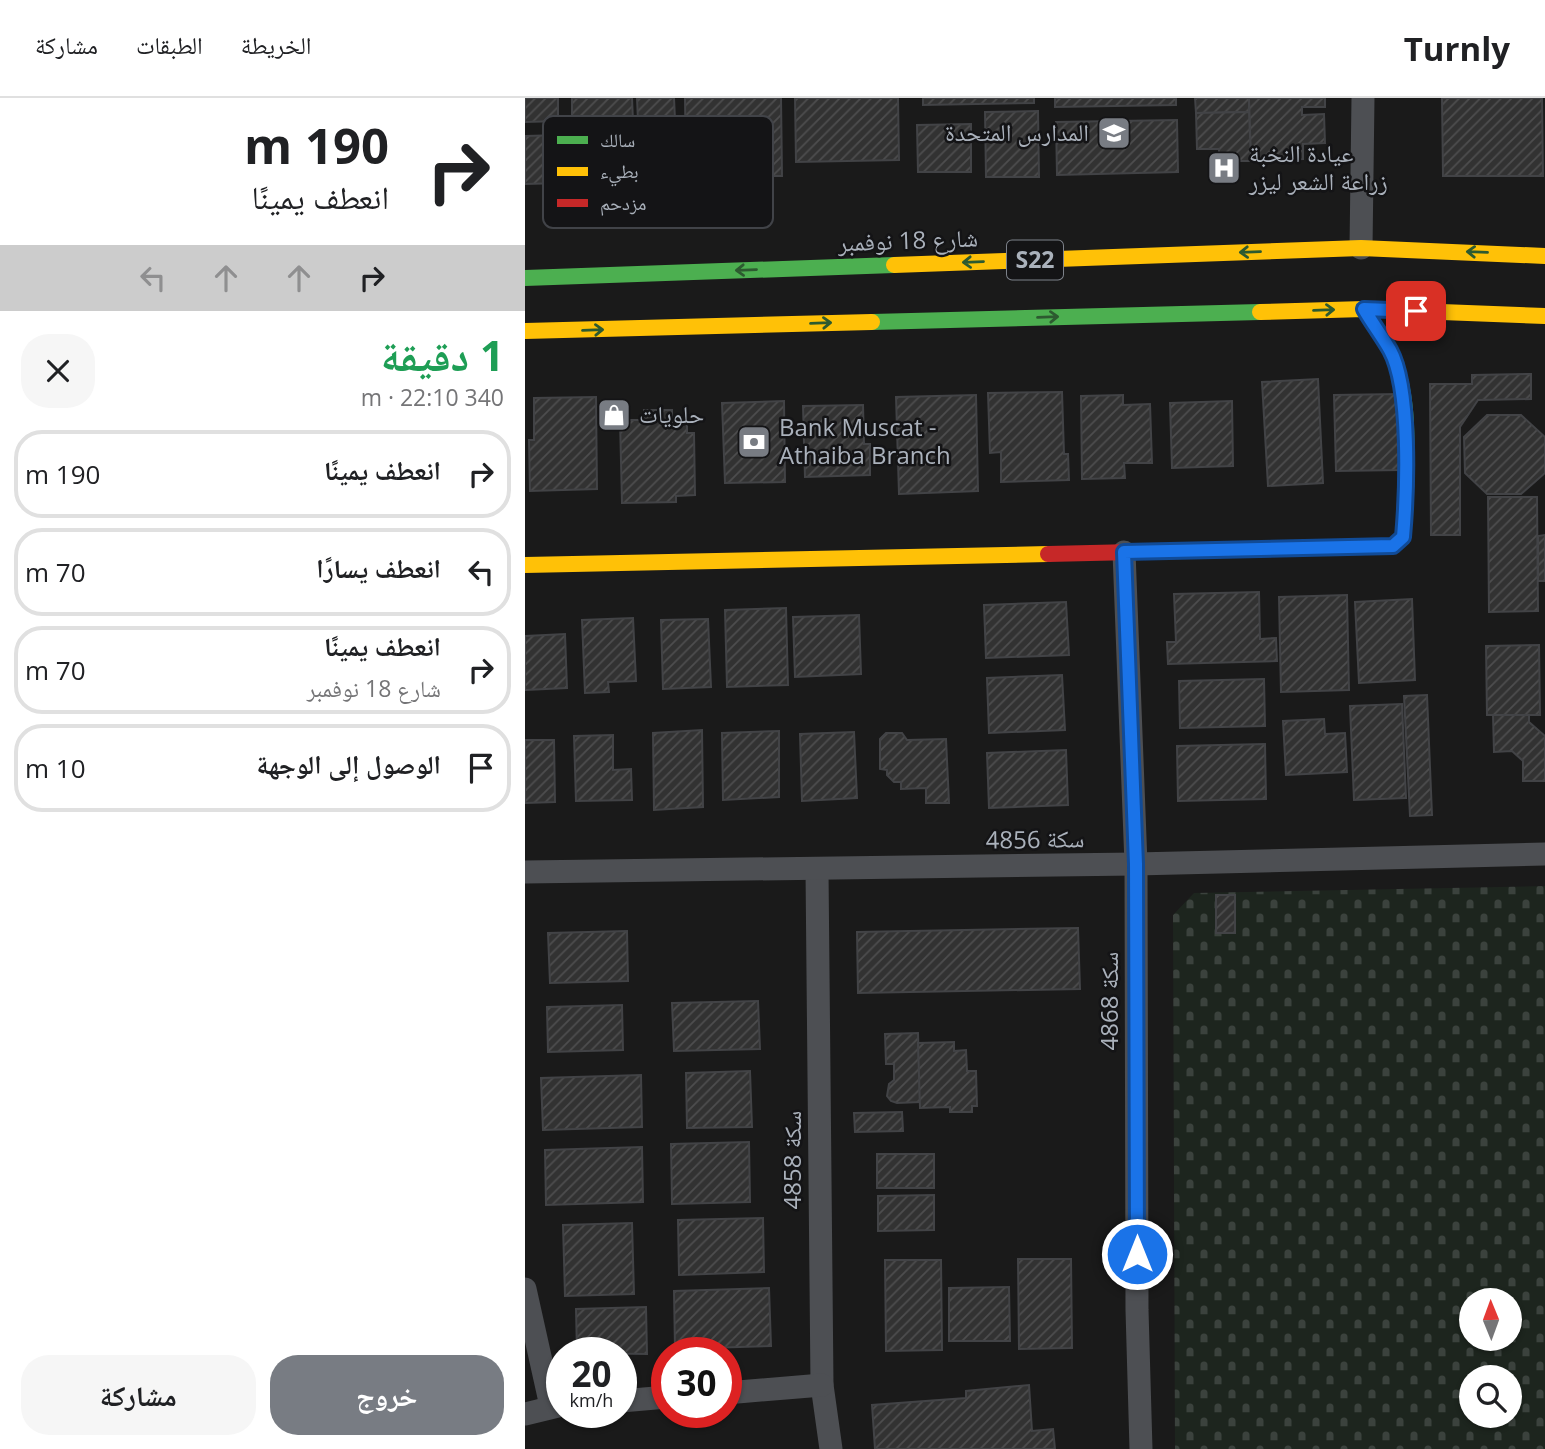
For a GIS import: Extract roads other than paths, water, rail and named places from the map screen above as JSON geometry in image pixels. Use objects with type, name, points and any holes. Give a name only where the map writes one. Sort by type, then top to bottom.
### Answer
[{"type":"main road","name":"شارع 18 نوفمبر","points":[[525,278],[1361,248],[1545,256]]},
{"type":"main road","points":[[525,565],[1393,546],[1403,537],[1406,497],[1402,391],[1391,351],[1364,309]]},
{"type":"main road","points":[[525,331],[1364,309],[1545,316]]},
{"type":"street","points":[[1361,248],[1363,98]]},
{"type":"street","name":"سكة 4868","points":[[1124,552],[1136,864],[1137,1310],[1141,1449]]},
{"type":"street","name":"سكة 4856","points":[[525,872],[817,870],[1545,854]]},
{"type":"street","name":"سكة 4858","points":[[817,870],[822,1385],[831,1449]]},
{"type":"street","points":[[525,1289],[546,1366]]},
{"type":"street","points":[[742,1392],[822,1385]]},
{"type":"street","points":[[525,1414],[546,1409]]},
{"type":"place","name":"المدارس المتحدة","points":[[1114,133]]},
{"type":"place","name":"عيادة النخبة زراعة الشعر ليزر","points":[[1224,168]]},
{"type":"place","name":"حلويات","points":[[614,415]]},
{"type":"place","name":"Bank Muscat - Athaiba Branch","points":[[754,442]]}]
